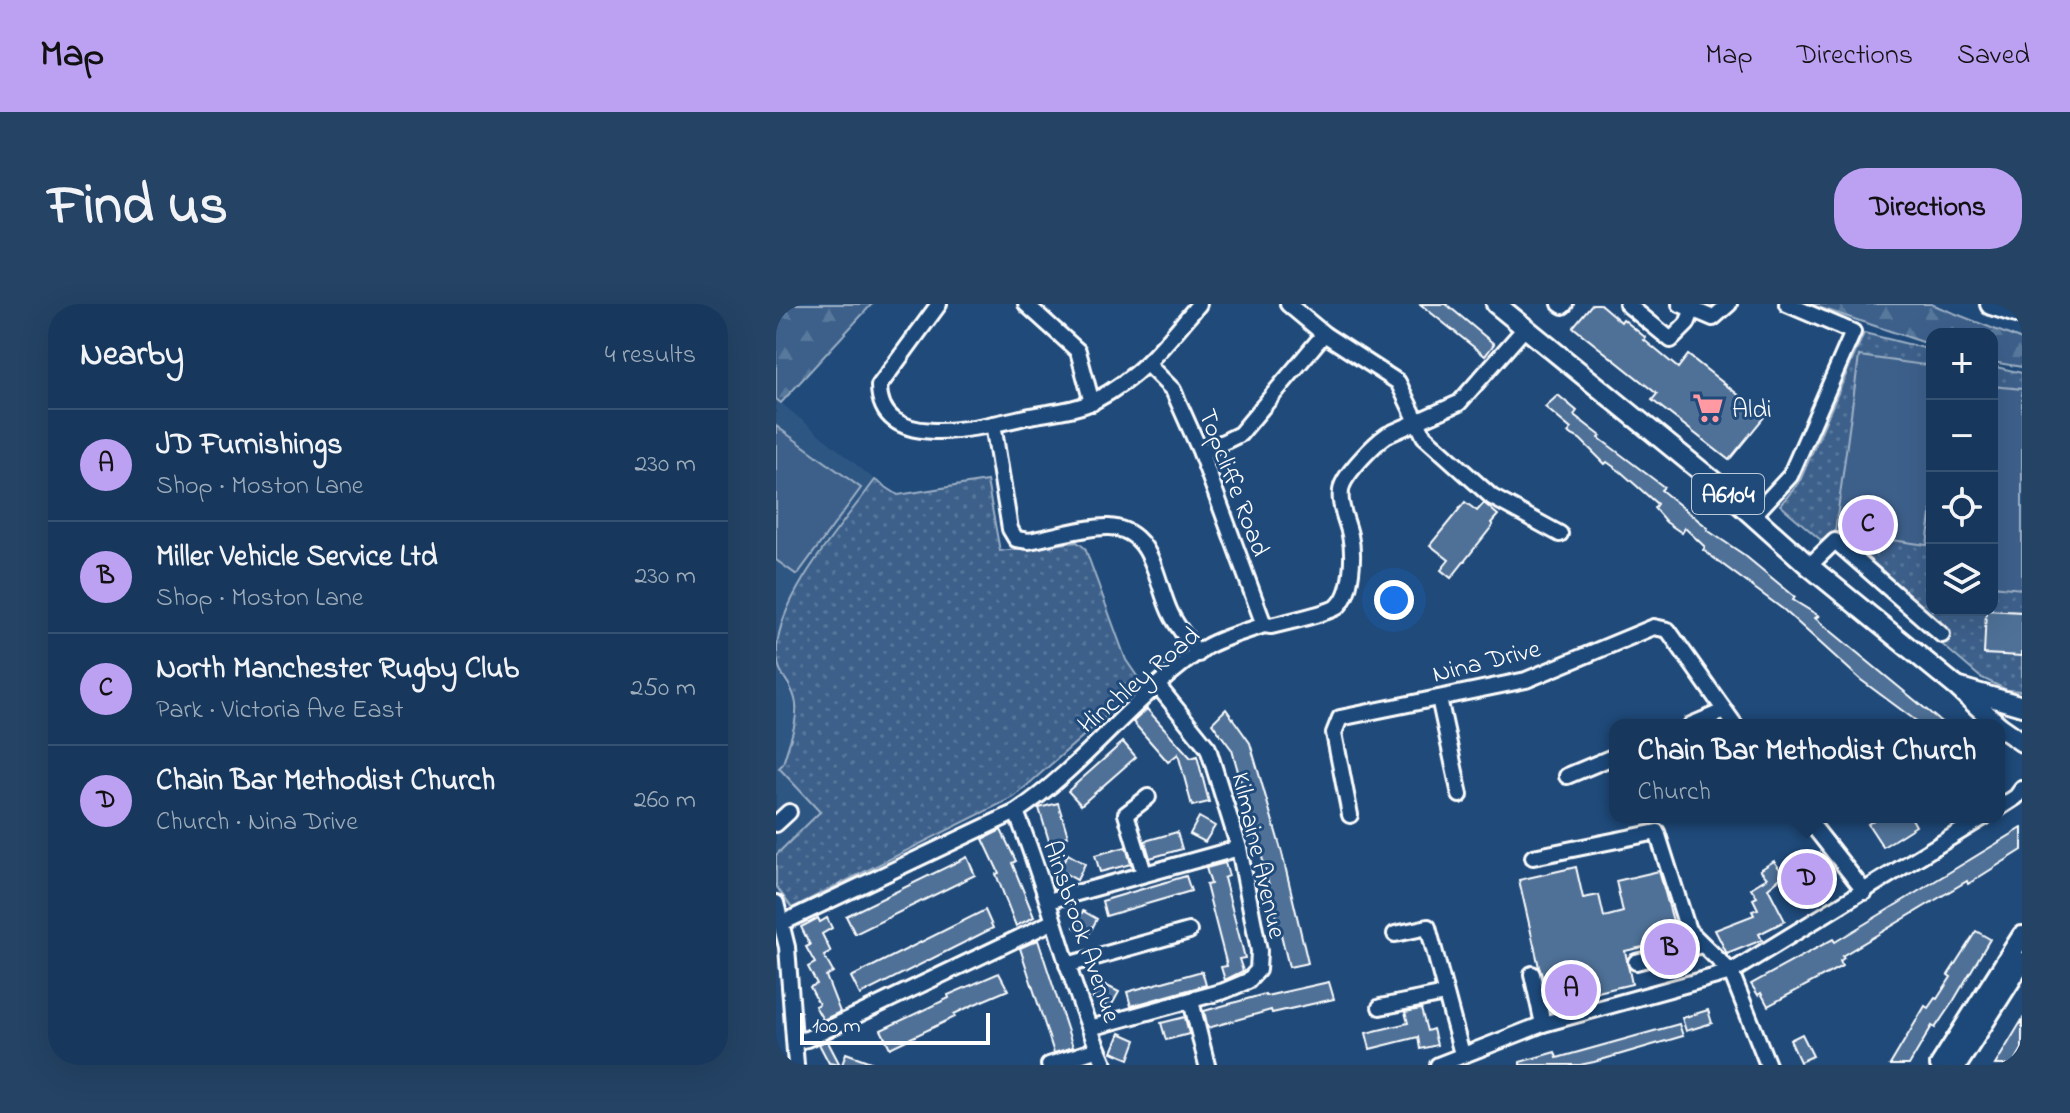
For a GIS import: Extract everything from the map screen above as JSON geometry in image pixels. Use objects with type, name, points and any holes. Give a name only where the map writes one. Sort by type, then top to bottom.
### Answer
[{"type":"highway","points":[[1991,304],[2022,314]]},
{"type":"main road","name":"A6104","points":[[1496,304],[1957,687],[2022,706]]},
{"type":"main road","points":[[1957,687],[1991,719]]},
{"type":"main road","points":[[2005,731],[2022,742]]},
{"type":"main road","points":[[1957,1065],[2021,947]]},
{"type":"main road","points":[[1940,1065],[2000,984]]},
{"type":"street","points":[[939,304],[879,386],[881,405],[891,418],[921,429],[948,431],[1092,403],[1148,365],[1199,304]]},
{"type":"street","points":[[1026,304],[1078,351],[1092,403]]},
{"type":"street","points":[[1288,304],[1324,334],[1398,382],[1424,436],[1492,497],[1560,534]]},
{"type":"street","points":[[1627,304],[1671,340],[1687,324],[1686,308],[1713,318],[1729,304]]},
{"type":"street","points":[[1753,516],[1790,476],[1853,332],[1787,304]]},
{"type":"street","name":"Hinchley Road","points":[[782,923],[1016,812],[1045,792],[1158,686],[1208,646],[1264,625],[1271,626],[1336,608],[1348,583],[1351,544],[1342,506],[1345,480],[1377,442],[1387,435],[1459,403],[1525,328]]},
{"type":"street","points":[[1201,453],[1240,434],[1324,334]]},
{"type":"street","name":"Topcliffe Road","points":[[1148,365],[1173,390],[1201,453],[1264,625]]},
{"type":"street","points":[[993,424],[1010,529],[1016,539],[1029,541],[1105,527],[1133,534],[1148,551],[1169,611],[1198,654]]},
{"type":"street","points":[[1809,566],[1835,541],[1942,635]]},
{"type":"street","name":"Nina Drive","points":[[1350,815],[1334,733],[1340,718],[1526,680],[1654,627],[1668,630],[1730,719]]},
{"type":"street","name":"Kilmaine Avenue","points":[[1090,1028],[1191,1001],[1248,981],[1258,970],[1257,938],[1239,848],[1208,748],[1158,686]]},
{"type":"street","points":[[1439,698],[1460,795]]},
{"type":"street","points":[[1705,719],[1724,711]]},
{"type":"street","points":[[1567,776],[1609,758]]},
{"type":"street","points":[[1144,873],[1126,814],[1148,797]]},
{"type":"street","points":[[776,824],[789,812]]},
{"type":"street","name":"Ainsbrook Avenue","points":[[1016,812],[1067,965],[1105,1065]]},
{"type":"street","points":[[1811,823],[1865,892]]},
{"type":"street","points":[[1438,1065],[1543,1024],[1731,972],[1974,823]]},
{"type":"street","points":[[1533,857],[1657,832],[1688,930],[1731,972],[1768,1065]]},
{"type":"street","points":[[1048,901],[1239,848]]},
{"type":"street","points":[[776,903],[787,947],[796,1065]]},
{"type":"street","points":[[796,1041],[807,1039],[1052,922]]},
{"type":"street","points":[[1395,934],[1428,927],[1462,1054]]},
{"type":"street","points":[[1067,965],[1189,931]]},
{"type":"street","points":[[1636,962],[1702,945]]},
{"type":"street","points":[[1532,974],[1543,1024]]},
{"type":"street","points":[[1380,1007],[1445,994]]},
{"type":"street","points":[[1191,1001],[1207,1065]]},
{"type":"street","points":[[1049,1065],[1098,1049]]},
{"type":"shaded area","points":[[776,399],[875,480],[799,584],[781,627],[777,645],[779,672],[794,698],[794,724],[820,812],[776,855]]},
{"type":"green space","points":[[776,304],[872,304],[781,403],[776,399]]},
{"type":"green space","points":[[1809,304],[1931,304],[1992,328],[1926,328],[1926,343]]},
{"type":"green space","points":[[1998,331],[2022,340],[2022,367],[1998,363]]},
{"type":"green space","points":[[1864,333],[1926,348],[1926,616],[1998,616],[1998,367],[2022,373],[2022,691],[2007,690],[1980,677],[1780,505],[1799,483]]},
{"type":"green space","points":[[1859,356],[1926,365],[1926,545],[1835,532]]},
{"type":"green space","points":[[1998,387],[2022,389],[2022,589],[1998,587]]},
{"type":"green space","points":[[776,426],[861,488],[797,575],[776,560]]},
{"type":"green space","points":[[875,480],[898,495],[987,481],[1000,551],[1077,542],[1085,548],[1126,660],[1139,679],[1140,686],[1014,797],[792,908],[776,886],[776,855],[820,812],[779,768],[783,764],[796,715],[795,699],[777,658],[781,627],[789,605],[815,560]]},
{"type":"building","points":[[1420,304],[1446,304],[1494,344],[1485,356]]},
{"type":"building","name":"Aldi","points":[[1592,304],[1600,304],[1621,322],[1623,319],[1678,368],[1688,355],[1765,416],[1729,460],[1652,400],[1657,394],[1573,327]]},
{"type":"building","points":[[1558,395],[1577,411],[1574,415],[1601,436],[1599,438],[1664,487],[1661,490],[1707,530],[1743,554],[1795,597],[1793,600],[1819,616],[1815,618],[1938,719],[1914,719],[1861,680],[1784,610],[1703,550],[1705,547],[1685,528],[1682,533],[1666,522],[1654,508],[1657,504],[1621,472],[1607,462],[1605,464],[1580,439],[1568,433],[1571,429],[1545,407]]},
{"type":"building","points":[[1465,502],[1477,511],[1484,503],[1498,515],[1451,578],[1441,570],[1449,560],[1430,545]]},
{"type":"building","points":[[1998,611],[2022,612],[2022,656],[1984,654],[1986,616],[1998,616]]},
{"type":"building","points":[[1147,709],[1191,758],[1197,756],[1209,802],[1192,806],[1178,754],[1168,762],[1133,722]]},
{"type":"building","points":[[1226,709],[1250,743],[1282,853],[1308,963],[1289,967],[1232,750],[1212,723]]},
{"type":"building","points":[[1123,742],[1136,757],[1081,805],[1068,791]]},
{"type":"building","points":[[1058,803],[1068,836],[1049,841],[1039,808]]},
{"type":"building","points":[[1199,817],[1215,826],[1205,842],[1190,834]]},
{"type":"building","points":[[1914,823],[1916,826],[1883,847],[1868,824]]},
{"type":"building","points":[[2022,828],[2022,850],[1842,956],[1842,966],[1768,1006],[1761,993],[1758,995],[1751,984],[1833,939],[1835,942]]},
{"type":"building","points":[[1001,830],[1016,861],[1012,863],[1034,917],[1016,926],[996,874],[999,873],[983,839]]},
{"type":"building","points":[[1177,832],[1182,849],[1150,858],[1145,841]]},
{"type":"building","points":[[1126,847],[1131,864],[1100,872],[1095,855]]},
{"type":"building","points":[[1068,854],[1085,864],[1077,880],[1059,870]]},
{"type":"building","points":[[967,857],[975,875],[855,934],[846,916]]},
{"type":"building","points":[[1774,861],[1784,875],[1768,888],[1785,921],[1759,934],[1762,940],[1727,954],[1715,930],[1754,915],[1752,911],[1758,909],[1753,899],[1757,897],[1751,888],[1767,878],[1760,870]]},
{"type":"building","points":[[1804,861],[1807,867],[1813,864],[1826,889],[1805,901],[1788,869]]},
{"type":"building","points":[[1225,863],[1229,876],[1224,878],[1245,958],[1239,959],[1243,971],[1225,980],[1221,967],[1227,966],[1206,885],[1211,884],[1206,868]]},
{"type":"building","points":[[1576,867],[1583,898],[1599,895],[1604,917],[1623,912],[1616,881],[1659,871],[1678,939],[1625,951],[1632,984],[1551,1003],[1539,967],[1519,880]]},
{"type":"building","points":[[1186,876],[1191,891],[1106,916],[1102,901]]},
{"type":"building","points":[[985,910],[993,928],[860,995],[851,977]]},
{"type":"building","points":[[1083,911],[1097,919],[1088,936],[1074,927]]},
{"type":"building","points":[[818,918],[820,922],[827,918],[832,928],[822,934],[831,952],[824,956],[833,972],[826,976],[840,1012],[823,1020],[810,987],[817,984],[808,967],[815,963],[806,947],[810,945],[801,927]]},
{"type":"building","points":[[1976,931],[1990,939],[1954,1000],[1935,1028],[1932,1026],[1909,1065],[1890,1065],[1925,1006],[1928,1008],[1937,999]]},
{"type":"building","points":[[1038,940],[1073,1047],[1054,1053],[1020,948]]},
{"type":"building","points":[[1202,971],[1206,985],[1131,1006],[1127,992]]},
{"type":"building","points":[[999,973],[1008,990],[890,1048],[881,1030]]},
{"type":"building","points":[[1329,982],[1334,999],[1272,1013],[1271,1010],[1208,1028],[1204,1011],[1265,994]]},
{"type":"building","points":[[1101,983],[1119,992],[1110,1008],[1093,998]]},
{"type":"building","points":[[1421,1009],[1427,1031],[1433,1029],[1437,1045],[1420,1049],[1418,1037],[1370,1049],[1366,1033],[1408,1023],[1405,1012]]},
{"type":"building","points":[[1708,1010],[1712,1023],[1686,1031],[1682,1018]]},
{"type":"building","points":[[1185,1017],[1189,1034],[1166,1040],[1161,1023]]},
{"type":"building","points":[[2022,1020],[2022,1049],[2017,1058],[2012,1065],[1995,1065]]},
{"type":"building","points":[[1679,1024],[1683,1036],[1594,1062],[1580,1065],[1520,1065],[1520,1062],[1555,1052],[1557,1058]]},
{"type":"building","points":[[1120,1033],[1136,1040],[1129,1059],[1112,1052]]},
{"type":"building","points":[[1802,1034],[1813,1056],[1800,1062],[1790,1040]]},
{"type":"building","points":[[827,1040],[840,1065],[829,1063],[819,1044]]},
{"type":"building","points":[[846,1053],[876,1064],[876,1065],[842,1065]]},
{"type":"place","name":"Aldi","points":[[1708,408]]},
{"type":"place","name":"North Manchester Rugby Club","points":[[1868,525]]},
{"type":"place","name":"Chain Bar Methodist Church","points":[[1807,879]]},
{"type":"place","name":"Miller Vehicle Service Ltd","points":[[1670,949]]},
{"type":"place","name":"JD Furnishings","points":[[1571,990]]}]
